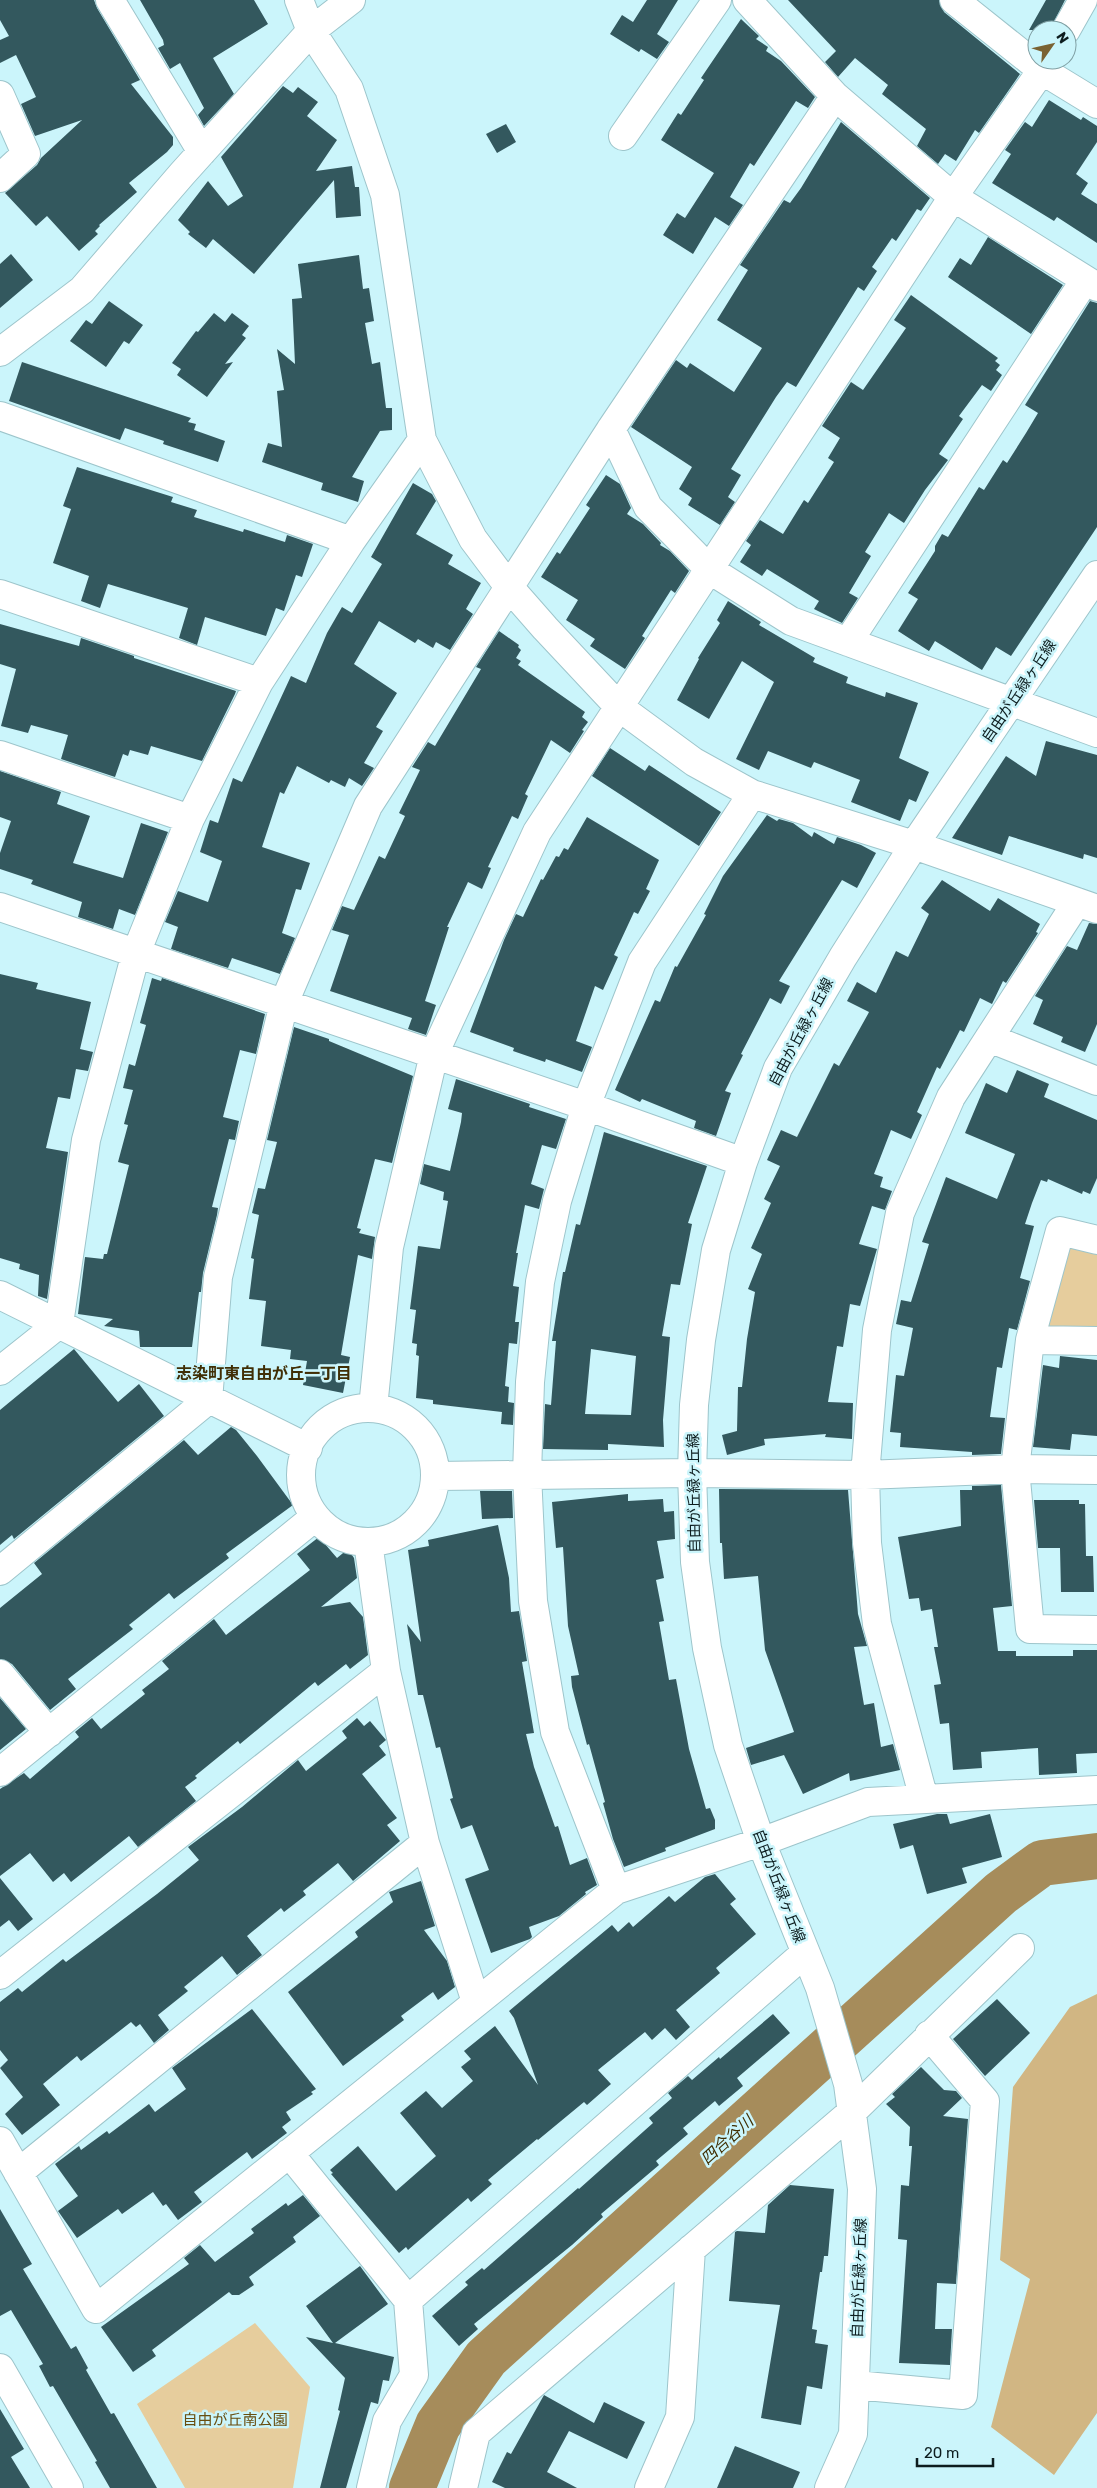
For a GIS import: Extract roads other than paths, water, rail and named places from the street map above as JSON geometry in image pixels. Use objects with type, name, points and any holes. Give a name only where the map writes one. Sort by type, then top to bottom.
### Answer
[{"type":"street","points":[[110,0],[202,152]]},
{"type":"street","points":[[299,0],[311,31],[349,90],[385,195],[422,440],[473,539],[509,587],[619,707],[694,762],[752,794],[914,846],[1087,906],[989,1038],[951,1097],[900,1213],[877,1330],[865,1475],[867,1544],[877,1624],[924,1799]]},
{"type":"street","points":[[0,352],[82,290],[202,152],[311,31],[351,0]]},
{"type":"street","points":[[623,136],[717,0]]},
{"type":"street","points":[[747,0],[835,96],[953,197],[1091,283],[848,642]]},
{"type":"street","points":[[954,0],[1027,52]]},
{"type":"street","points":[[1072,20],[1084,0]]},
{"type":"street","points":[[373,1408],[389,1247],[434,1054],[536,832],[710,570],[953,197],[1043,70]]},
{"type":"street","points":[[1051,70],[1097,104]]},
{"type":"street","points":[[0,95],[26,154],[0,178]]},
{"type":"street","points":[[0,1571],[208,1400],[218,1277],[284,1003],[368,806],[611,430],[835,96]]},
{"type":"street","points":[[0,416],[350,541]]},
{"type":"street","points":[[611,430],[648,507],[710,570],[791,621],[1097,733]]},
{"type":"street","points":[[0,1371],[59,1324],[86,1140],[136,953],[190,819],[259,682],[350,541],[422,440]]},
{"type":"street","name":"自由が丘緑ヶ丘線","points":[[829,2488],[853,2434],[862,2189],[848,2084],[820,1988],[761,1842],[728,1745],[707,1648],[695,1562],[692,1473],[694,1405],[701,1340],[714,1259],[742,1162],[778,1068],[843,957],[914,846],[1097,575]]},
{"type":"street","points":[[0,594],[259,682]]},
{"type":"street","points":[[0,755],[190,819]]},
{"type":"street","points":[[616,1890],[555,1732],[534,1601],[527,1474],[530,1382],[540,1282],[557,1201],[586,1106],[642,962],[752,794]]},
{"type":"street","points":[[0,907],[586,1106],[742,1162]]},
{"type":"street","points":[[989,1038],[1097,1081]]},
{"type":"street","points":[[1097,1240],[1060,1230],[1030,1340],[1015,1469],[1030,1629],[1097,1630]]},
{"type":"street","points":[[0,1295],[208,1400],[308,1448]]},
{"type":"street","points":[[1030,1340],[1097,1341]]},
{"type":"street","points":[[373,1408],[394,1413],[413,1425],[427,1442],[435,1463],[435,1485],[428,1506],[415,1524],[397,1537],[368,1542],[352,1541],[332,1532],[315,1517],[304,1497],[301,1475],[308,1448],[315,1434],[331,1419],[351,1410],[373,1408]]},
{"type":"street","points":[[435,1476],[692,1473],[865,1475],[1015,1469],[1097,1470]]},
{"type":"street","points":[[0,1772],[315,1517]]},
{"type":"street","points":[[368,1542],[386,1672],[425,1843],[476,2002]]},
{"type":"street","points":[[0,1975],[386,1672]]},
{"type":"street","points":[[0,1674],[49,1733]]},
{"type":"street","points":[[0,2141],[96,2309],[616,1890],[761,1842],[868,1802],[1097,1790]]},
{"type":"street","points":[[18,2173],[425,1843]]},
{"type":"street","points":[[463,2488],[476,2433],[853,2111],[1020,1948]]},
{"type":"street","points":[[408,2300],[805,1953]]},
{"type":"street","points":[[855,2385],[962,2395],[984,2101],[929,2035]]},
{"type":"street","points":[[289,2153],[408,2300],[414,2375],[387,2421],[371,2488]]},
{"type":"street","points":[[650,2488],[680,2417],[691,2249]]},
{"type":"street","points":[[0,2368],[69,2488]]},
{"type":"waterway","name":"四合谷川","points":[[412,2488],[438,2425],[486,2358],[1001,1893],[1042,1863],[1097,1856]]},
{"type":"district","name":"志染町東自由が丘一丁目","points":[[264,1373]]},
{"type":"park label","name":"自由が丘南公園","points":[[235,2420]]}]
